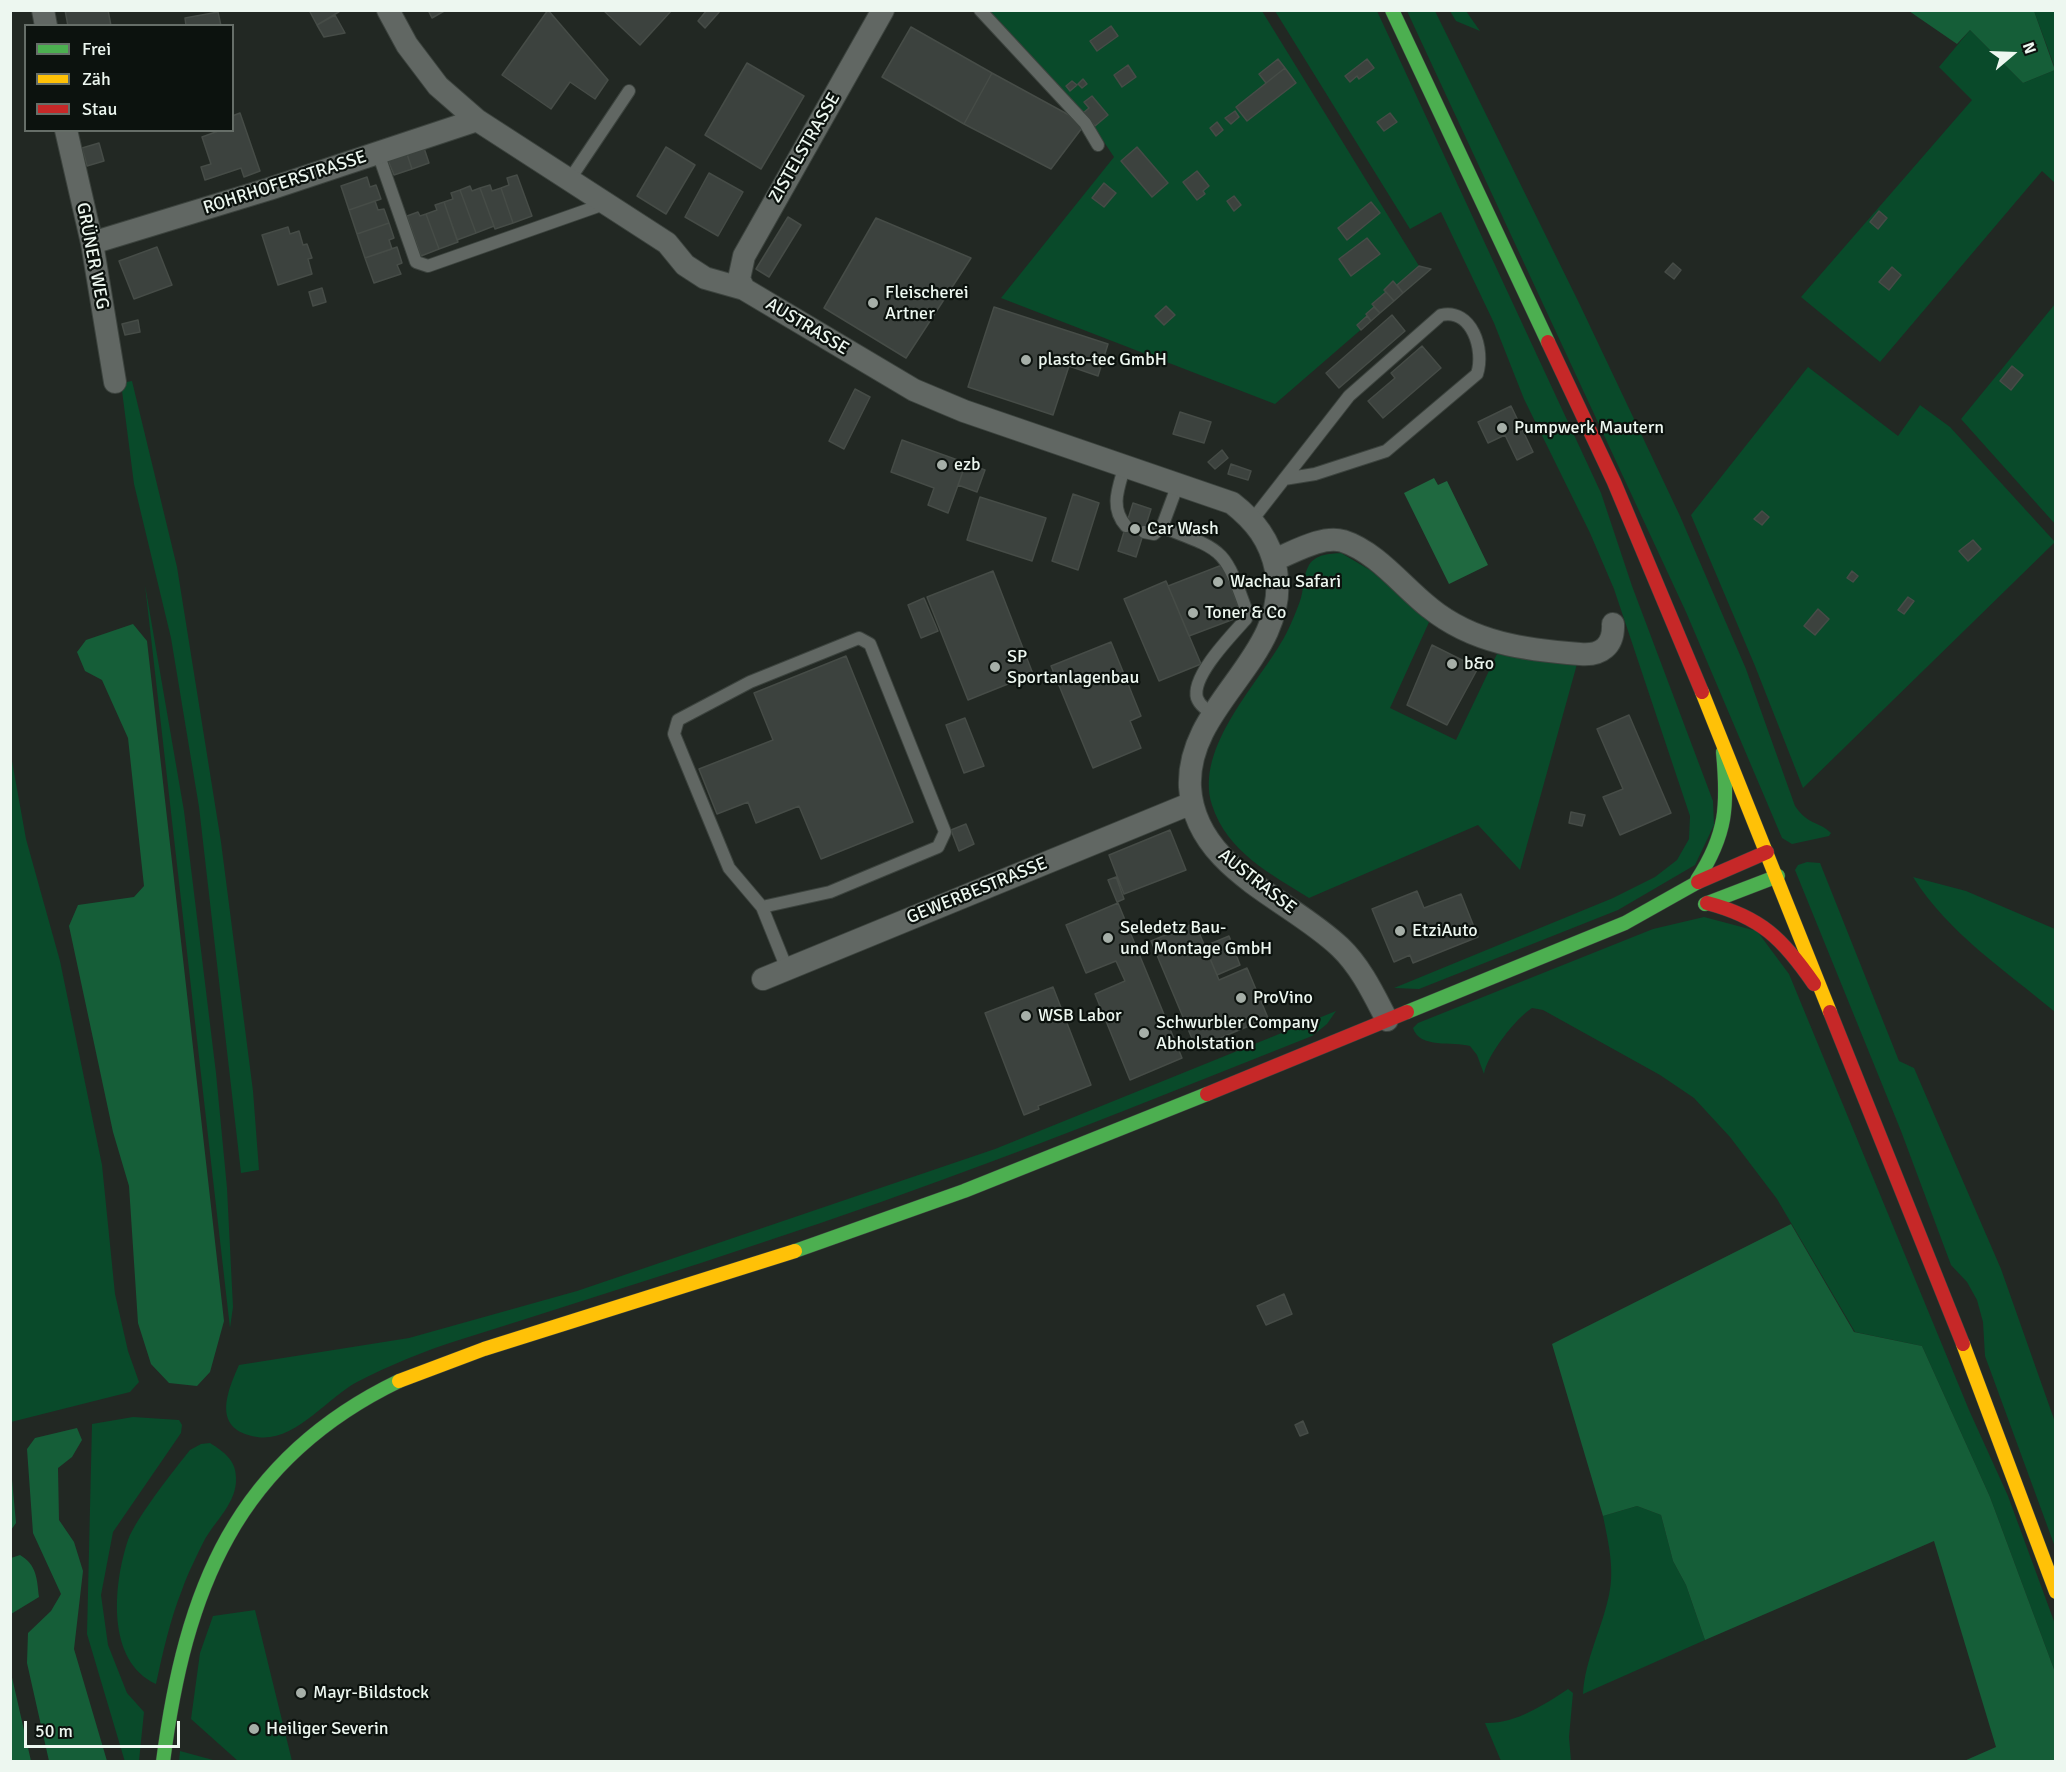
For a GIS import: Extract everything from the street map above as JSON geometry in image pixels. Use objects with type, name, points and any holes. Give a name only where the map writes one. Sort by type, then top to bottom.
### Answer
[{"type":"main road","points":[[1392,10],[1614,482],[1778,876],[1945,1298],[2055,1592]]},
{"type":"main road","points":[[1697,880],[1717,852],[1725,826],[1726,789],[1721,738]]},
{"type":"main road","points":[[163,1761],[170,1699],[180,1650],[197,1594],[221,1545],[272,1475],[313,1434],[364,1399],[429,1367],[756,1264],[947,1198],[1625,923],[1656,902],[1697,880],[1767,852]]},
{"type":"main road","points":[[1778,876],[1702,905],[1737,910],[1764,924],[1796,957],[1831,1011]]},
{"type":"main road","points":[[1625,923],[1665,917]]},
{"type":"street","name":"AUSTRASSE","points":[[388,10],[407,45],[438,86],[477,120],[667,243],[685,265],[705,278],[744,289],[914,390],[964,411],[1232,503],[1253,519],[1265,538],[1274,560],[1279,591],[1271,623],[1256,653],[1214,714],[1196,746],[1191,765],[1192,803],[1210,844],[1252,883],[1299,914],[1341,948],[1364,978],[1387,1020]]},
{"type":"street","name":"ZISTELSTRASSE","points":[[744,289],[739,279],[744,256],[883,10]]},
{"type":"street","name":"ROHRHOFERSTRASSE","points":[[92,243],[477,120]]},
{"type":"street","name":"GRÜNER WEG","points":[[66,132],[92,243],[115,382]]},
{"type":"street","points":[[1274,560],[1327,540],[1343,541],[1363,551],[1430,609],[1450,623],[1491,642],[1531,650],[1593,655],[1612,642],[1613,624]]},
{"type":"street","name":"GEWERBESTRASSE","points":[[763,979],[1192,803]]},
{"type":"lane","points":[[980,10],[1085,123],[1098,145]]},
{"type":"lane","points":[[570,179],[629,91]]},
{"type":"lane","points":[[378,153],[416,262],[428,267],[608,203]]},
{"type":"lane","points":[[1253,519],[1284,479],[1349,396],[1441,315],[1452,312],[1464,318],[1478,345],[1481,361],[1477,374],[1386,451],[1315,474],[1284,479]]},
{"type":"lane","points":[[1125,465],[1115,500],[1117,516],[1126,526]]},
{"type":"lane","points":[[1144,532],[1154,534],[1162,527],[1178,483]]},
{"type":"lane","points":[[1162,527],[1208,545],[1221,554],[1231,567],[1247,612],[1246,619],[1203,671],[1197,685],[1197,698],[1203,707],[1214,714]]},
{"type":"lane","points":[[762,907],[830,892],[938,848],[945,832],[870,644],[859,638],[750,682],[678,720],[674,734],[729,868],[762,907],[787,969]]},
{"type":"shaded area","points":[[986,11],[1262,11],[1419,266],[1431,269],[1275,404],[1001,298],[1114,157],[1094,127]]},
{"type":"shaded area","points":[[1275,11],[1377,11],[1601,493],[1632,586],[1713,801],[1714,825],[1695,865],[1618,910],[1419,989],[1394,988],[1613,898],[1655,877],[1677,860],[1689,839],[1690,816],[1614,589],[1590,533],[1524,399],[1494,323],[1441,212],[1410,229]]},
{"type":"shaded area","points":[[1407,11],[1435,11],[1580,305],[1680,516],[1746,669],[1795,806],[1809,820],[1831,833],[1829,836],[1792,844],[1782,838],[1686,612]]},
{"type":"shaded area","points":[[1450,11],[1466,11],[1480,31],[1456,21]]},
{"type":"shaded area","points":[[1909,11],[2034,11],[2055,70],[2023,83],[1970,30],[1957,44]]},
{"type":"shaded area","points":[[2034,11],[2055,11],[2055,68]]},
{"type":"shaded area","points":[[1970,30],[2023,83],[2055,70],[2055,183],[2042,171],[1880,362],[1801,297],[1972,100],[1939,67]]},
{"type":"shaded area","points":[[2055,304],[2055,524],[1961,419]]},
{"type":"shaded area","points":[[1808,367],[1898,436],[1920,405],[1950,427],[2055,542],[1803,788],[1755,666],[1691,515]]},
{"type":"shaded area","points":[[132,381],[177,567],[221,842],[253,1091],[259,1170],[241,1173],[199,807],[171,638],[134,484],[121,383]]},
{"type":"shaded area","points":[[1434,478],[1438,485],[1447,481],[1488,565],[1449,584],[1404,493]]},
{"type":"shaded area","points":[[1341,553],[1370,570],[1430,620],[1390,708],[1456,740],[1497,654],[1529,660],[1577,664],[1520,870],[1478,825],[1309,898],[1252,860],[1239,849],[1219,822],[1212,805],[1209,783],[1212,760],[1221,738],[1232,716],[1286,634],[1300,601],[1309,565],[1312,561],[1327,554]]},
{"type":"shaded area","points":[[145,585],[184,811],[216,1073],[227,1188],[233,1307],[230,1328]]},
{"type":"shaded area","points":[[133,624],[147,641],[224,1321],[210,1372],[197,1386],[169,1383],[151,1364],[138,1323],[129,1186],[113,1132],[69,926],[78,905],[134,897],[144,886],[128,738],[102,680],[85,671],[77,652],[86,640]]},
{"type":"shaded area","points":[[10,750],[26,839],[60,961],[102,1165],[115,1294],[128,1351],[139,1382],[130,1392],[11,1422]]},
{"type":"shaded area","points":[[1807,862],[1820,863],[1899,1061],[1914,1068],[2001,1269],[2055,1422],[2055,1547],[1985,1356],[1983,1322],[1977,1300],[1967,1282],[1951,1265],[1901,1131],[1795,870],[1798,865]]},
{"type":"shaded area","points":[[1913,877],[1966,891],[2055,929],[2055,1012],[1961,934],[1927,897]]},
{"type":"shaded area","points":[[1704,917],[1757,931],[1789,974],[1969,1410],[2008,1496],[2055,1624],[2055,1672],[1990,1497],[1922,1346],[1855,1332],[1777,1199],[1730,1137],[1694,1098],[1660,1075],[1543,1010],[1532,1008],[1518,1020],[1496,1047],[1484,1074],[1477,1055],[1470,1046],[1429,1042],[1416,1035],[1413,1028],[1418,1023],[1653,929]]},
{"type":"shaded area","points":[[1336,1011],[1327,1024],[1312,1036],[986,1164],[760,1243],[446,1344],[407,1359],[357,1382],[310,1418],[284,1433],[271,1437],[257,1437],[233,1427],[228,1419],[227,1399],[239,1365],[409,1338],[577,1291],[995,1149]]},
{"type":"shaded area","points":[[1791,1224],[1854,1332],[1922,1346],[1990,1497],[2055,1672],[2055,1761],[1964,1761],[1996,1747],[1934,1541],[1705,1640],[1686,1585],[1673,1561],[1661,1515],[1637,1506],[1603,1516],[1552,1344]]},
{"type":"shaded area","points":[[133,1417],[179,1420],[182,1425],[181,1433],[113,1532],[101,1595],[108,1645],[127,1693],[144,1712],[139,1761],[125,1762],[87,1634],[92,1424]]},
{"type":"shaded area","points":[[77,1428],[82,1440],[72,1457],[58,1468],[59,1520],[74,1542],[83,1571],[74,1649],[107,1761],[49,1761],[27,1663],[28,1633],[51,1611],[61,1594],[33,1533],[27,1449],[35,1438]]},
{"type":"shaded area","points":[[210,1443],[224,1453],[234,1466],[235,1487],[230,1503],[205,1539],[184,1584],[170,1624],[156,1684],[140,1673],[128,1658],[121,1640],[117,1599],[123,1558],[132,1531],[165,1481],[190,1450],[201,1444]]},
{"type":"shaded area","points":[[11,1469],[16,1523],[10,1530]]},
{"type":"shaded area","points":[[1637,1506],[1661,1515],[1673,1561],[1686,1585],[1705,1640],[1583,1694],[1590,1656],[1611,1585],[1610,1555],[1603,1516]]},
{"type":"shaded area","points":[[20,1555],[33,1568],[37,1578],[39,1597],[11,1614],[11,1558]]},
{"type":"shaded area","points":[[255,1610],[292,1761],[238,1761],[191,1719],[200,1653],[213,1616]]},
{"type":"shaded area","points":[[11,1673],[31,1761],[11,1761]]},
{"type":"shaded area","points":[[1568,1689],[1573,1693],[1569,1737],[1571,1761],[1501,1761],[1485,1723],[1518,1717]]},
{"type":"shaded area","points":[[180,1751],[213,1760],[215,1761],[179,1762]]},
{"type":"building","points":[[65,10],[108,10],[111,24],[68,24]]},
{"type":"building","points":[[309,10],[342,10],[317,25]]},
{"type":"building","points":[[428,10],[446,10],[432,18]]},
{"type":"building","points":[[548,10],[608,80],[595,99],[570,82],[551,109],[502,75]]},
{"type":"building","points":[[603,10],[672,10],[640,45]]},
{"type":"building","points":[[707,10],[721,10],[705,28],[698,21]]},
{"type":"building","points":[[218,12],[221,24],[186,24],[185,18]]},
{"type":"building","points":[[335,15],[345,33],[324,37],[317,25]]},
{"type":"building","points":[[1111,26],[1118,36],[1097,51],[1090,41]]},
{"type":"building","points":[[911,27],[992,73],[964,124],[882,77]]},
{"type":"building","points":[[1278,59],[1285,68],[1266,83],[1259,74]]},
{"type":"building","points":[[1367,59],[1374,68],[1359,79],[1357,76],[1350,82],[1345,76]]},
{"type":"building","points":[[747,63],[804,96],[761,169],[705,135]]},
{"type":"building","points":[[1128,65],[1136,77],[1122,87],[1114,75]]},
{"type":"building","points":[[1285,68],[1296,83],[1247,121],[1236,107]]},
{"type":"building","points":[[992,73],[1069,115],[1082,128],[1051,169],[964,124]]},
{"type":"building","points":[[1083,79],[1087,84],[1082,88],[1078,84]]},
{"type":"building","points":[[1072,81],[1077,85],[1070,91],[1066,86]]},
{"type":"building","points":[[1092,96],[1108,115],[1095,126],[1083,113],[1089,108],[1084,102]]},
{"type":"building","points":[[1235,111],[1239,117],[1231,124],[1225,118]]},
{"type":"building","points":[[240,113],[260,171],[244,177],[241,168],[205,180],[201,167],[211,164],[202,137],[216,132],[234,132],[234,115]]},
{"type":"building","points":[[1390,113],[1397,122],[1384,131],[1377,122]]},
{"type":"building","points":[[1217,122],[1223,130],[1216,136],[1210,128]]},
{"type":"building","points":[[99,143],[104,161],[87,166],[82,148]]},
{"type":"building","points":[[423,145],[429,163],[412,169],[406,151]]},
{"type":"building","points":[[666,147],[695,165],[666,214],[637,196]]},
{"type":"building","points":[[1137,147],[1168,183],[1152,197],[1121,161]]},
{"type":"building","points":[[406,151],[412,169],[394,175],[387,158]]},
{"type":"building","points":[[1197,171],[1209,186],[1203,191],[1205,194],[1197,200],[1183,182]]},
{"type":"building","points":[[709,173],[743,192],[718,236],[685,217]]},
{"type":"building","points":[[517,175],[532,216],[513,223],[501,188],[509,185],[507,178]]},
{"type":"building","points":[[367,177],[370,187],[376,185],[381,199],[349,210],[341,186]]},
{"type":"building","points":[[1104,183],[1116,193],[1104,207],[1092,198]]},
{"type":"building","points":[[490,185],[492,191],[501,188],[513,223],[495,229],[480,188]]},
{"type":"building","points":[[470,186],[472,191],[480,188],[494,226],[476,233],[460,190]]},
{"type":"building","points":[[460,190],[476,233],[457,240],[444,202],[453,199],[451,193]]},
{"type":"building","points":[[1234,196],[1241,205],[1234,211],[1227,201]]},
{"type":"building","points":[[375,201],[378,210],[384,209],[389,223],[357,234],[349,210]]},
{"type":"building","points":[[444,202],[458,242],[439,249],[426,214],[437,210],[435,205]]},
{"type":"building","points":[[1371,202],[1380,213],[1347,240],[1338,228]]},
{"type":"building","points":[[1879,211],[1887,218],[1878,229],[1870,222]]},
{"type":"building","points":[[418,212],[420,216],[426,214],[439,249],[421,256],[407,216]]},
{"type":"building","points":[[788,217],[801,225],[769,277],[756,269]]},
{"type":"building","points":[[876,218],[971,258],[906,358],[824,308]]},
{"type":"building","points":[[389,223],[394,238],[389,240],[392,249],[365,258],[357,234]]},
{"type":"building","points":[[288,227],[290,234],[299,231],[303,245],[307,244],[312,258],[308,259],[312,274],[278,285],[262,235]]},
{"type":"building","points":[[1367,238],[1380,254],[1351,276],[1339,259]]},
{"type":"building","points":[[157,247],[172,285],[134,299],[119,261]]},
{"type":"building","points":[[397,247],[402,263],[397,265],[401,274],[374,283],[365,258]]},
{"type":"building","points":[[1673,263],[1681,270],[1674,279],[1665,272]]},
{"type":"building","points":[[1419,266],[1431,269],[1403,293],[1397,285]]},
{"type":"building","points":[[1892,267],[1901,275],[1889,290],[1879,282]]},
{"type":"building","points":[[1393,281],[1403,293],[1394,301],[1384,290]]},
{"type":"building","points":[[322,288],[326,302],[313,306],[309,292]]},
{"type":"building","points":[[1386,292],[1394,301],[1380,313],[1372,304]]},
{"type":"building","points":[[1166,306],[1175,315],[1164,325],[1155,316]]},
{"type":"building","points":[[994,307],[1108,344],[1098,376],[1069,366],[1053,415],[968,387]]},
{"type":"building","points":[[1374,307],[1380,313],[1371,321],[1366,314]]},
{"type":"building","points":[[1392,315],[1405,331],[1339,388],[1326,373]]},
{"type":"building","points":[[1367,316],[1371,321],[1361,330],[1357,325]]},
{"type":"building","points":[[138,320],[140,332],[125,335],[122,324]]},
{"type":"building","points":[[1422,346],[1441,368],[1383,418],[1368,401],[1395,378],[1391,373]]},
{"type":"building","points":[[2012,366],[2023,375],[2011,390],[2000,381]]},
{"type":"building","points":[[855,389],[870,397],[844,449],[829,441]]},
{"type":"building","name":"Pumpwerk Mautern","points":[[1511,406],[1533,452],[1517,460],[1505,435],[1488,443],[1478,422]]},
{"type":"building","points":[[1180,412],[1211,422],[1204,443],[1173,434]]},
{"type":"building","points":[[902,440],[966,463],[948,513],[928,505],[934,488],[891,472]]},
{"type":"building","points":[[1222,450],[1228,458],[1215,469],[1208,462]]},
{"type":"building","points":[[966,463],[985,470],[977,492],[958,485]]},
{"type":"building","points":[[1231,464],[1251,471],[1248,480],[1228,474]]},
{"type":"building","points":[[1073,494],[1099,503],[1078,570],[1052,561]]},
{"type":"building","points":[[980,497],[1046,518],[1032,561],[967,540]]},
{"type":"building","name":"Car Wash","points":[[1133,503],[1151,509],[1136,557],[1118,551]]},
{"type":"building","points":[[1762,511],[1769,517],[1762,525],[1754,519]]},
{"type":"building","points":[[1973,540],[1981,549],[1968,561],[1959,551]]},
{"type":"building","points":[[1222,565],[1242,616],[1189,636],[1168,586]]},
{"type":"building","points":[[993,571],[1033,674],[968,700],[927,597]]},
{"type":"building","points":[[1852,571],[1858,576],[1853,582],[1847,578]]},
{"type":"building","points":[[1166,581],[1201,664],[1159,681],[1124,599]]},
{"type":"building","points":[[1908,597],[1914,601],[1904,614],[1898,610]]},
{"type":"building","points":[[924,598],[938,631],[921,638],[908,605]]},
{"type":"building","points":[[1818,609],[1829,619],[1815,635],[1804,626]]},
{"type":"building","points":[[1111,642],[1141,716],[1130,721],[1141,748],[1093,768],[1051,666]]},
{"type":"building","points":[[1432,645],[1478,668],[1447,725],[1407,705]]},
{"type":"building","points":[[846,656],[913,822],[821,859],[799,806],[756,823],[748,802],[717,814],[699,769],[773,740],[754,693]]},
{"type":"building","points":[[1629,715],[1671,813],[1620,835],[1603,797],[1623,789],[1597,729]]},
{"type":"building","points":[[965,718],[984,766],[964,773],[946,725]]},
{"type":"building","points":[[1571,812],[1585,815],[1582,826],[1569,823]]},
{"type":"building","points":[[966,824],[974,844],[959,851],[951,830]]},
{"type":"building","points":[[1170,830],[1186,870],[1124,894],[1109,855]]},
{"type":"building","points":[[1116,877],[1124,899],[1117,902],[1108,880]]},
{"type":"building","points":[[1417,891],[1424,908],[1461,894],[1478,937],[1413,963],[1410,955],[1394,962],[1372,909]]},
{"type":"building","points":[[1118,903],[1182,1058],[1130,1080],[1095,994],[1125,981],[1116,961],[1086,973],[1066,925]]},
{"type":"building","points":[[1195,923],[1219,980],[1247,968],[1268,1018],[1196,1048],[1151,941]]},
{"type":"building","points":[[1229,936],[1240,965],[1217,975],[1205,946]]},
{"type":"building","points":[[1053,987],[1091,1085],[1038,1106],[1039,1109],[1024,1115],[985,1013]]},
{"type":"building","points":[[1284,1294],[1292,1314],[1266,1325],[1257,1306]]},
{"type":"building","points":[[1303,1421],[1308,1433],[1300,1436],[1295,1425]]},
{"type":"traffic: fast","points":[[1392,10],[1548,342]]},
{"type":"traffic: fast","points":[[1697,880],[1714,848],[1723,819],[1725,804],[1723,752]]},
{"type":"traffic: fast","points":[[1705,904],[1778,876]]},
{"type":"traffic: fast","points":[[1407,1012],[1625,923],[1698,882]]},
{"type":"traffic: fast","points":[[795,1251],[964,1191],[1207,1094]]},
{"type":"traffic: fast","points":[[163,1762],[186,1641],[204,1587],[228,1537],[258,1491],[296,1450],[343,1413],[399,1381]]},
{"type":"traffic: slow","points":[[1702,692],[1830,1012]]},
{"type":"traffic: slow","points":[[399,1381],[484,1349],[795,1251]]},
{"type":"traffic: slow","points":[[1963,1344],[2056,1592]]},
{"type":"traffic: jam","points":[[1548,342],[1614,482],[1702,692]]},
{"type":"traffic: jam","points":[[1698,882],[1767,852]]},
{"type":"traffic: jam","points":[[1707,903],[1742,915],[1769,932],[1792,954],[1814,984]]},
{"type":"traffic: jam","points":[[1207,1094],[1407,1012]]},
{"type":"traffic: jam","points":[[1830,1012],[1963,1344]]},
{"type":"place","name":"Fleischerei Artner","points":[[873,303]]},
{"type":"place","name":"plasto-tec GmbH","points":[[1026,360]]},
{"type":"place","name":"Pumpwerk Mautern","points":[[1502,428]]},
{"type":"place","name":"ezb","points":[[942,465]]},
{"type":"place","name":"Car Wash","points":[[1135,529]]},
{"type":"place","name":"Wachau Safari","points":[[1218,582]]},
{"type":"place","name":"Toner & Co","points":[[1193,613]]},
{"type":"place","name":"b&o","points":[[1452,664]]},
{"type":"place","name":"SP Sportanlagenbau","points":[[995,667]]},
{"type":"place","name":"EtziAuto","points":[[1400,931]]},
{"type":"place","name":"Seledetz Bau- und Montage GmbH","points":[[1108,938]]},
{"type":"place","name":"ProVino","points":[[1241,998]]},
{"type":"place","name":"WSB Labor","points":[[1026,1016]]},
{"type":"place","name":"Schwurbler Company Abholstation","points":[[1144,1033]]},
{"type":"place","name":"Mayr-Bildstock","points":[[301,1693]]},
{"type":"place","name":"Heiliger Severin","points":[[254,1729]]}]
